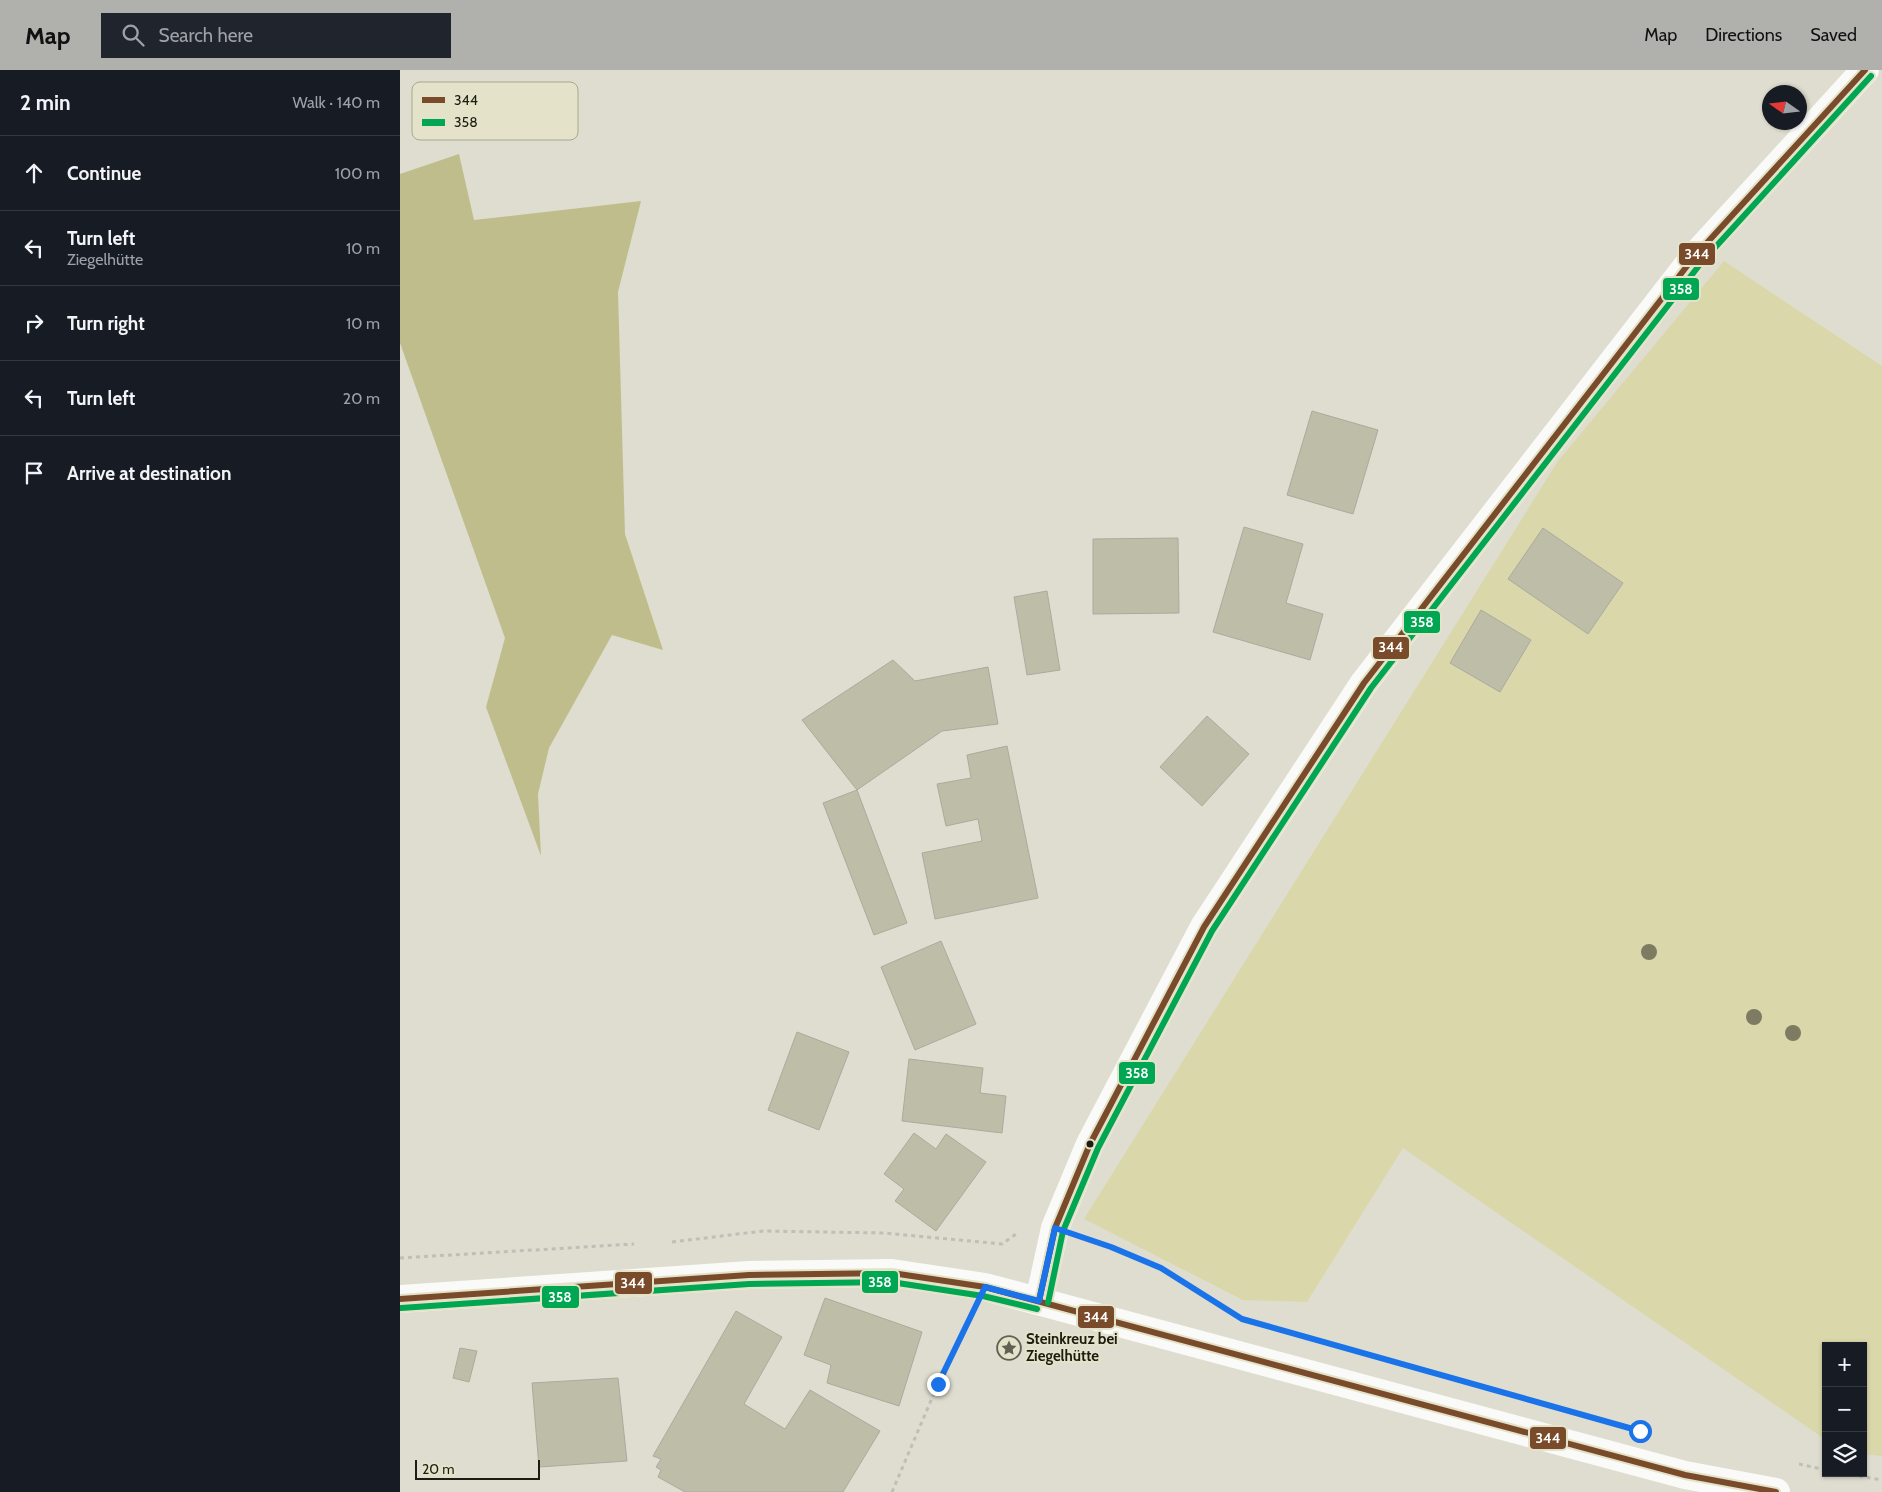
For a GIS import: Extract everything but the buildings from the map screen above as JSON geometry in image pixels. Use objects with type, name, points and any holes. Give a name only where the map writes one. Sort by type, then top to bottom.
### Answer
[{"type":"street","points":[[1039,1301],[1055,1228],[1090,1144],[1204,927],[1364,683],[1694,256],[1865,70]]},
{"type":"street","points":[[400,1299],[749,1276],[892,1273],[985,1287],[1685,1475],[1776,1492]]},
{"type":"path","points":[[1055,1228],[1111,1247],[1161,1268],[1242,1319]]},
{"type":"path","points":[[892,1492],[938,1384],[985,1287]]},
{"type":"path","points":[[1798,1464],[1822,1469]]},
{"type":"path","points":[[1865,1477],[1882,1480]]},
{"type":"shaded area","points":[[459,154],[474,220],[641,201],[618,292],[625,534],[663,650],[612,635],[549,748],[538,794],[541,856],[486,707],[505,638],[400,343],[400,174]]},
{"type":"shaded area","points":[[1724,261],[1882,366],[1882,1456],[1867,1454],[1867,1342],[1822,1342],[1822,1437],[1403,1148],[1307,1302],[1243,1300],[1084,1219],[1558,461]]},
{"type":"transit line","name":"344","points":[[1039,1301],[1055,1228],[1090,1144],[1204,927],[1364,683],[1694,257],[1865,70]]},
{"type":"transit line","name":"358","points":[[1048,1303],[1063,1231],[1098,1148],[1212,931],[1371,688],[1701,263],[1871,76]]},
{"type":"transit line","name":"344","points":[[400,1299],[749,1275],[892,1273],[985,1287],[1685,1475],[1776,1492]]},
{"type":"transit line","name":"358","points":[[401,1308],[749,1284],[891,1282],[983,1296],[1037,1309]]},
{"type":"place","name":"Steinkreuz bei Ziegelhütte","points":[[1009,1348]]},
{"type":"route","points":[[938,1384],[985,1287],[1039,1301],[1055,1228],[1111,1247],[1161,1268],[1242,1319],[1640,1431]]}]
